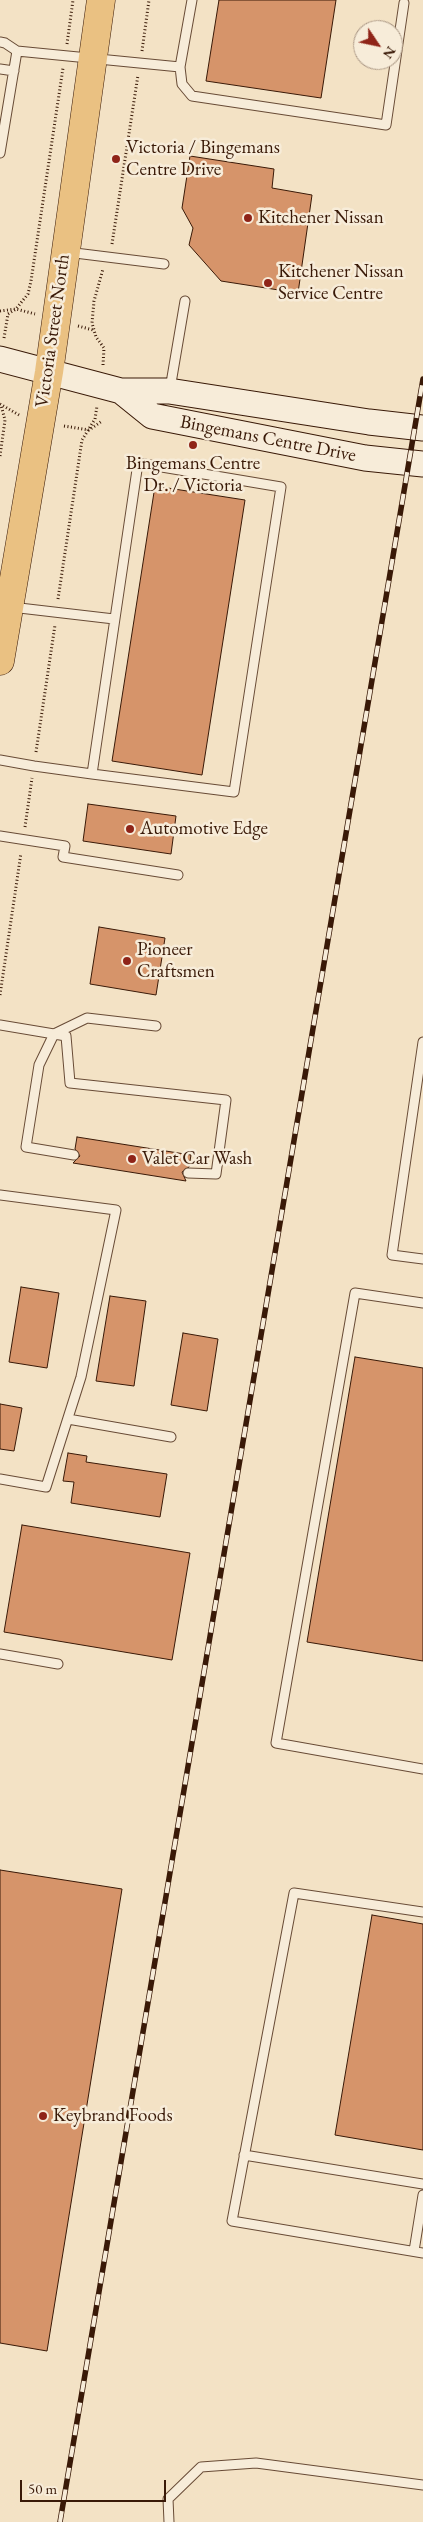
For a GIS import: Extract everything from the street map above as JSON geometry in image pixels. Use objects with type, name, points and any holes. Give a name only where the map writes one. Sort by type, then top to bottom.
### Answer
[{"type":"main road","name":"Victoria Street North","points":[[0,656],[9,589],[49,372],[101,0]]},
{"type":"main road","name":"Bingemans Centre Drive","points":[[0,359],[121,391],[169,391],[359,421],[423,428]]},
{"type":"main road","name":"Bingemans Centre Drive","points":[[121,391],[152,416],[365,458],[423,464]]},
{"type":"lane","points":[[192,0],[180,67],[182,84],[192,96],[386,125],[404,3]]},
{"type":"lane","points":[[0,42],[17,51],[92,60],[180,67]]},
{"type":"lane","points":[[0,153],[3,112],[14,71],[17,51]]},
{"type":"lane","points":[[0,69],[14,71]]},
{"type":"lane","points":[[65,251],[164,264]]},
{"type":"lane","points":[[169,391],[185,301]]},
{"type":"lane","points":[[0,760],[92,774],[234,792],[281,487],[138,463],[92,774]]},
{"type":"lane","points":[[9,589],[114,619]]},
{"type":"lane","points":[[0,836],[65,846],[63,857],[178,875]]},
{"type":"lane","points":[[74,1155],[26,1147],[39,1065],[54,1034],[87,1018],[156,1026]]},
{"type":"lane","points":[[0,1025],[66,1036],[70,1083],[226,1100],[216,1174],[188,1173]]},
{"type":"lane","points":[[423,1042],[392,1255],[423,1258]]},
{"type":"lane","points":[[0,1196],[116,1210],[81,1377],[46,1487],[0,1479]]},
{"type":"lane","points":[[423,1303],[355,1293],[276,1743],[423,1769]]},
{"type":"lane","points":[[68,1418],[171,1437]]},
{"type":"lane","points":[[0,1654],[58,1664]]},
{"type":"lane","points":[[423,1912],[294,1893],[232,2221],[418,2252],[423,2195]]},
{"type":"lane","points":[[244,2155],[423,2184]]},
{"type":"lane","points":[[169,2522],[168,2499],[201,2467],[256,2463],[423,2485]]},
{"type":"path","name":"Victoria Street North","points":[[8,314],[18,309],[28,294],[31,281],[73,0]]},
{"type":"path","name":"Victoria Street North","points":[[105,353],[92,323],[94,301],[113,240],[149,0]]},
{"type":"path","points":[[0,311],[18,309]]},
{"type":"path","points":[[89,329],[94,330]]},
{"type":"path","points":[[0,403],[15,414]]},
{"type":"path","points":[[0,403],[5,420],[0,456]]},
{"type":"path","points":[[60,584],[82,440],[95,419]]},
{"type":"path","points":[[78,429],[89,430],[102,421]]},
{"type":"path","points":[[38,741],[55,625]]},
{"type":"path","points":[[26,820],[32,779]]},
{"type":"path","points":[[0,995],[21,853]]},
{"type":"building","points":[[219,0],[336,0],[321,98],[206,81]]},
{"type":"building","name":"Kitchener Nissan","points":[[190,156],[274,169],[272,188],[312,195],[298,293],[221,281],[189,245],[193,228],[182,208]]},
{"type":"building","points":[[155,486],[245,500],[202,775],[112,761]]},
{"type":"building","name":"Automotive Edge","points":[[88,804],[176,816],[171,854],[83,841]]},
{"type":"building","name":"Pioneer Craftsmen","points":[[99,927],[165,938],[156,995],[90,984]]},
{"type":"building","name":"Valet Car Wash","points":[[77,1137],[191,1155],[189,1167],[182,1172],[186,1181],[73,1163],[80,1156],[75,1149]]},
{"type":"building","points":[[21,1287],[59,1293],[47,1368],[9,1362]]},
{"type":"building","points":[[110,1296],[146,1301],[134,1386],[96,1381]]},
{"type":"building","points":[[183,1333],[218,1339],[207,1411],[171,1405]]},
{"type":"building","points":[[355,1357],[423,1368],[423,1661],[307,1642]]},
{"type":"building","points":[[0,1404],[22,1408],[14,1451],[0,1449]]},
{"type":"building","points":[[68,1453],[87,1456],[86,1462],[167,1474],[160,1517],[71,1503],[74,1482],[63,1481]]},
{"type":"building","points":[[22,1525],[190,1553],[172,1660],[4,1632]]},
{"type":"building","name":"Keybrand Foods","points":[[0,1870],[122,1889],[47,2351],[0,2343]]},
{"type":"building","points":[[372,1915],[423,1924],[423,2150],[335,2135]]},
{"type":"railway","points":[[60,2522],[423,379]]},
{"type":"place","name":"Victoria / Bingemans Centre Drive","points":[[116,159]]},
{"type":"place","name":"Kitchener Nissan","points":[[248,218]]},
{"type":"place","name":"Kitchener Nissan Service Centre","points":[[268,283]]},
{"type":"place","name":"Bingemans Centre Dr. / Victoria","points":[[193,445]]},
{"type":"place","name":"Automotive Edge","points":[[130,829]]},
{"type":"place","name":"Pioneer Craftsmen","points":[[127,961]]},
{"type":"place","name":"Valet Car Wash","points":[[132,1159]]},
{"type":"place","name":"Keybrand Foods","points":[[43,2116]]}]
